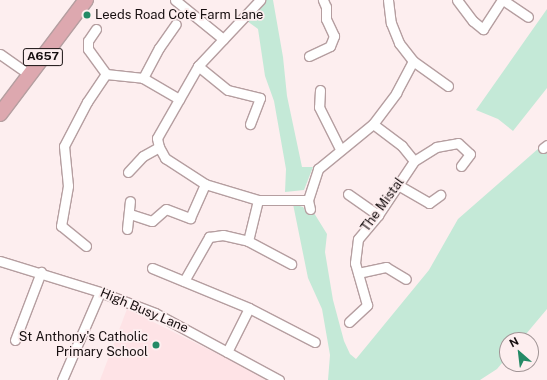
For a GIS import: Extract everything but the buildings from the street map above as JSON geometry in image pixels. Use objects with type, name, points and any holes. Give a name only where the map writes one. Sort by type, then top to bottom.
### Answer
[{"type":"main road","name":"A657","points":[[0,114],[86,0]]},
{"type":"street","points":[[176,0],[223,39]]},
{"type":"street","points":[[260,0],[198,66],[157,138],[159,147],[165,158],[205,184],[258,200],[308,200]]},
{"type":"street","points":[[309,56],[330,46],[334,36],[326,19],[326,7],[323,0]]},
{"type":"street","points":[[390,0],[391,23],[396,36],[413,60],[448,86]]},
{"type":"street","points":[[457,0],[473,21],[483,29],[503,0],[528,17]]},
{"type":"street","points":[[143,78],[159,48],[176,24]]},
{"type":"street","points":[[96,29],[88,41],[88,49],[106,74],[143,78],[179,100]]},
{"type":"street","points":[[0,54],[29,74]]},
{"type":"street","points":[[310,209],[308,200],[318,169],[340,148],[373,124],[396,93],[413,60]]},
{"type":"street","points":[[198,66],[228,90],[260,98],[250,124]]},
{"type":"street","points":[[86,246],[61,226],[68,186],[64,146],[87,102],[106,74]]},
{"type":"street","points":[[320,90],[319,107],[340,148]]},
{"type":"street","points":[[373,124],[402,146],[414,161],[436,147],[458,143],[470,154],[461,166]]},
{"type":"street","points":[[128,172],[143,156],[159,147]]},
{"type":"street","name":"The Mistal","points":[[349,322],[367,304],[355,262],[358,239],[378,215],[414,161]]},
{"type":"street","points":[[130,214],[152,221],[166,209],[190,218],[205,184]]},
{"type":"street","points":[[398,185],[429,203],[440,194]]},
{"type":"street","points":[[348,194],[378,215]]},
{"type":"street","points":[[248,241],[258,200]]},
{"type":"street","points":[[127,229],[130,214],[130,201]]},
{"type":"street","points":[[184,281],[210,237],[223,235],[248,241],[291,264]]},
{"type":"street","name":"High Busy Lane","points":[[0,261],[41,272],[155,313],[279,380]]},
{"type":"street","points":[[358,273],[386,267],[406,279]]},
{"type":"street","points":[[152,268],[249,308],[315,342]]},
{"type":"street","points":[[15,340],[41,272]]},
{"type":"street","points":[[62,380],[100,292]]},
{"type":"street","points":[[227,352],[249,308]]},
{"type":"shaded area","name":"St Anthony's Catholic Primary School","points":[[127,309],[270,380],[100,380]]},
{"type":"green space","points":[[265,0],[273,0],[283,57],[287,96],[302,167],[313,167],[304,190],[285,192],[286,169],[274,101],[265,76],[258,29],[247,21]]},
{"type":"green space","points":[[547,9],[547,88],[513,131],[498,119],[476,110]]},
{"type":"green space","points":[[547,141],[547,309],[528,332],[499,332],[499,367],[480,380],[328,380],[330,355],[322,309],[308,278],[293,204],[303,207],[308,215],[314,213],[327,234],[325,252],[333,300],[344,341],[350,354],[356,359],[429,270],[458,219]]},
{"type":"place","name":"Leeds Road Cote Farm Lane","points":[[87,15]]},
{"type":"place","name":"St Anthony's Catholic Primary School","points":[[156,345]]}]
